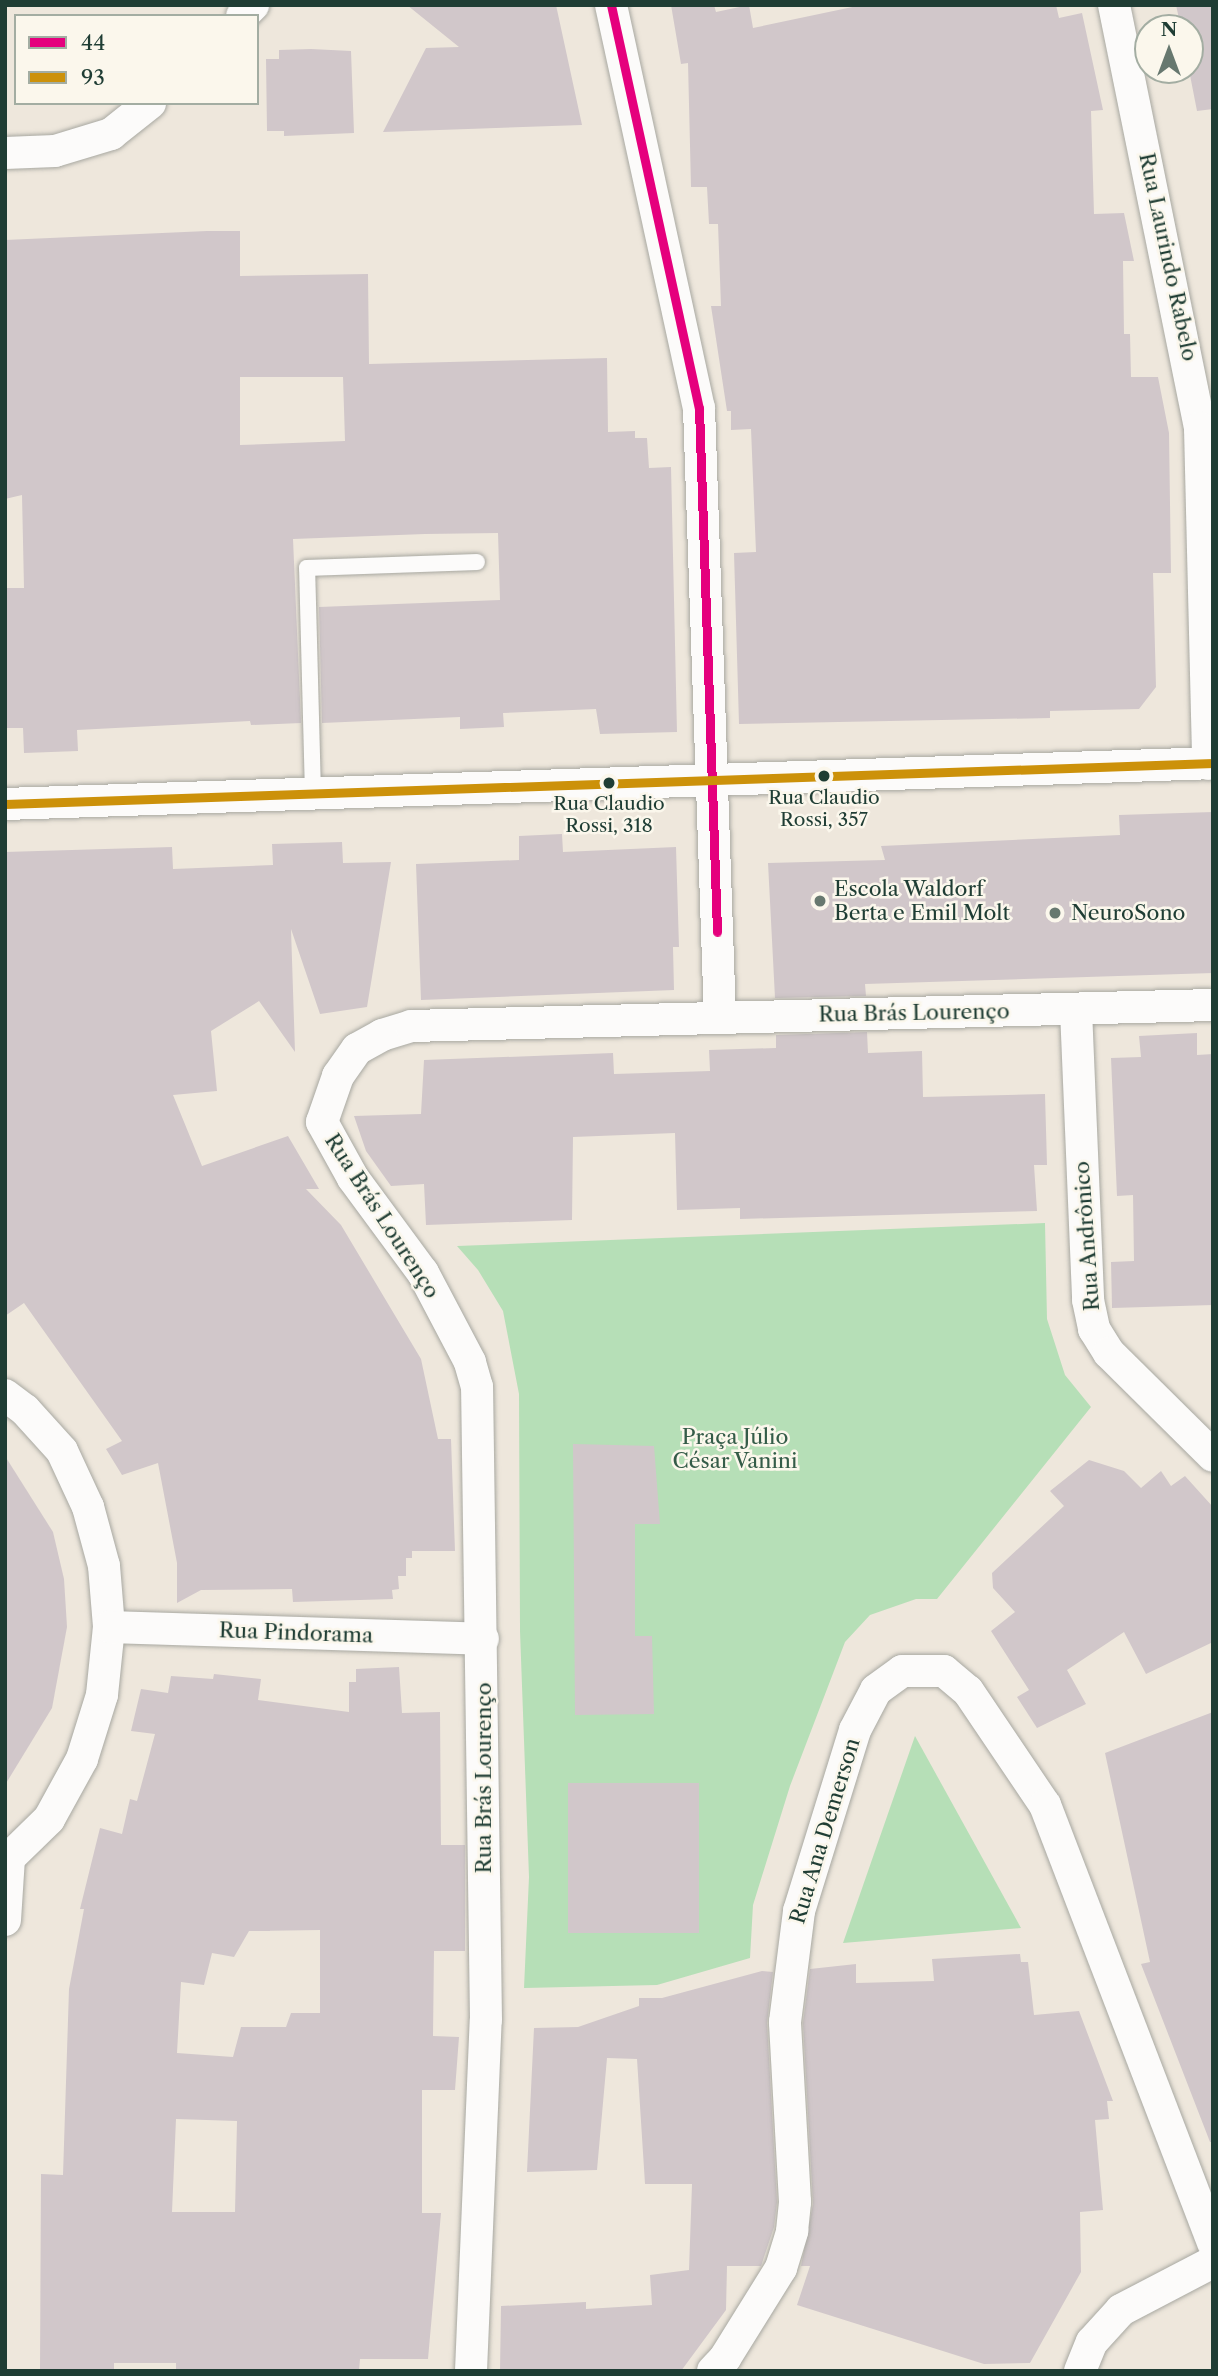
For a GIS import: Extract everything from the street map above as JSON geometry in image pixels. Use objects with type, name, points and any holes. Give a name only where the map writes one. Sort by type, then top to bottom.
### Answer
[{"type":"street","points":[[611,5],[699,408],[720,1017]]},
{"type":"street","name":"Rua Laurindo Rabelo","points":[[1114,5],[1200,428],[1210,763]]},
{"type":"street","points":[[5,153],[55,151],[111,134],[147,105]]},
{"type":"street","points":[[5,804],[1210,763]]},
{"type":"street","name":"Rua Brás Lourenço","points":[[471,2371],[486,2020],[483,1640],[477,1387],[470,1362],[423,1273],[353,1178],[322,1122],[338,1076],[357,1049],[382,1035],[411,1026],[1213,1005]]},
{"type":"street","name":"Rua Andrônico","points":[[1076,1010],[1088,1300],[1094,1329],[1109,1353],[1213,1456]]},
{"type":"street","points":[[5,1395],[25,1410],[62,1451],[88,1507],[104,1566],[109,1627],[102,1695],[82,1759],[49,1819],[7,1859],[5,1920]]},
{"type":"street","name":"Rua Pindorama","points":[[109,1627],[483,1640]]},
{"type":"street","name":"Rua Ana Demerson","points":[[712,2371],[725,2358],[781,2267],[792,2231],[795,2202],[785,2022],[799,1911],[855,1730],[876,1690],[902,1671],[944,1671],[968,1691],[1045,1805],[1213,2242]]},
{"type":"street","points":[[1080,2371],[1092,2342],[1121,2310],[1213,2262]]},
{"type":"lane","points":[[313,794],[307,568],[477,562]]},
{"type":"green space","name":"Praça Júlio César Vanini","points":[[1045,1223],[1047,1319],[1065,1375],[1091,1407],[937,1599],[916,1599],[870,1615],[845,1642],[790,1786],[753,1905],[750,1958],[657,1985],[524,1988],[529,1877],[520,1631],[519,1394],[503,1311],[478,1270],[457,1246]]},
{"type":"green space","points":[[915,1736],[1021,1928],[843,1943]]},
{"type":"building","points":[[407,5],[556,5],[582,125],[383,132],[426,48],[459,47]]},
{"type":"building","points":[[671,5],[714,5],[716,12],[749,5],[753,28],[862,5],[1056,5],[1059,18],[1082,13],[1103,110],[1091,111],[1094,214],[1124,213],[1134,261],[1123,261],[1124,334],[1130,334],[1131,377],[1158,377],[1169,433],[1171,573],[1153,573],[1156,687],[1139,709],[1050,711],[1050,718],[739,724],[734,553],[756,552],[751,429],[731,430],[731,411],[727,411],[711,306],[721,306],[718,224],[709,224],[707,187],[691,187],[688,63],[681,64]]},
{"type":"building","points":[[1176,5],[1213,5],[1213,109],[1197,111],[1192,84],[1204,84],[1204,14],[1178,14]]},
{"type":"building","points":[[279,50],[351,51],[354,133],[284,136],[284,131],[267,131],[266,59],[279,59]]},
{"type":"building","points":[[240,231],[240,276],[368,274],[369,364],[607,358],[608,432],[635,431],[635,438],[647,438],[649,468],[671,467],[677,732],[600,734],[596,709],[503,713],[504,727],[460,729],[460,717],[322,723],[319,607],[500,600],[498,533],[425,534],[293,539],[301,723],[251,725],[250,721],[77,730],[78,751],[24,753],[23,728],[5,728],[5,588],[24,588],[22,495],[5,499],[5,240]],"holes":[[[240,377],[343,377],[345,441],[240,445]]]},
{"type":"building","points":[[1213,812],[1213,973],[865,984],[866,996],[775,998],[768,863],[885,860],[881,846],[1120,835],[1119,815]]},
{"type":"building","points":[[562,834],[563,852],[676,847],[679,947],[673,947],[674,990],[421,1000],[416,864],[519,860],[519,836]]},
{"type":"building","points":[[342,842],[343,863],[391,862],[367,1007],[320,1014],[291,929],[295,1052],[259,1001],[211,1031],[217,1091],[173,1095],[202,1166],[288,1136],[319,1189],[306,1189],[341,1225],[421,1359],[438,1439],[451,1439],[455,1551],[412,1551],[412,1558],[406,1558],[406,1576],[398,1576],[399,1589],[392,1590],[393,1599],[293,1602],[292,1589],[201,1590],[177,1603],[177,1563],[158,1463],[122,1475],[106,1449],[122,1441],[24,1303],[5,1316],[5,852],[172,847],[173,869],[273,865],[272,844]]},
{"type":"building","points":[[867,1032],[868,1053],[922,1051],[923,1097],[1045,1094],[1047,1165],[1034,1165],[1037,1211],[740,1219],[740,1208],[677,1210],[675,1133],[573,1137],[572,1220],[426,1225],[424,1184],[391,1186],[366,1151],[354,1116],[421,1114],[424,1060],[613,1053],[614,1074],[710,1071],[709,1050],[776,1048],[776,1035]]},
{"type":"building","points":[[1197,1033],[1197,1055],[1213,1054],[1213,1305],[1112,1308],[1111,1262],[1134,1261],[1133,1195],[1117,1196],[1111,1058],[1141,1057],[1139,1036]]},
{"type":"building","points":[[573,1444],[654,1446],[660,1524],[635,1524],[635,1636],[652,1636],[654,1714],[575,1715]]},
{"type":"building","points":[[5,1456],[53,1532],[64,1579],[67,1627],[52,1708],[5,1785]]},
{"type":"building","points":[[1089,1460],[1124,1471],[1141,1488],[1161,1471],[1171,1486],[1185,1476],[1213,1507],[1213,1642],[1146,1674],[1124,1632],[1067,1670],[1086,1704],[1037,1728],[1017,1697],[1029,1690],[991,1631],[1015,1612],[993,1588],[992,1573],[1064,1506],[1050,1491]]},
{"type":"building","points":[[399,1667],[402,1713],[440,1712],[441,1845],[465,1845],[465,1951],[434,1951],[433,2036],[459,2037],[455,2090],[422,2090],[422,2213],[441,2213],[428,2359],[360,2359],[359,2371],[176,2371],[176,2363],[114,2363],[114,2371],[40,2371],[41,2174],[63,2175],[69,1989],[84,1909],[80,1909],[100,1828],[122,1834],[130,1799],[137,1801],[155,1734],[131,1731],[141,1689],[168,1693],[171,1676],[213,1679],[214,1674],[261,1679],[258,1700],[349,1712],[349,1682],[356,1682],[356,1669]],"holes":[[[320,1930],[320,2013],[291,2013],[286,2027],[241,2027],[233,2057],[177,2053],[181,1982],[204,1985],[212,1953],[234,1957],[249,1931]],[[176,2119],[237,2121],[235,2212],[172,2212]]]},
{"type":"building","points":[[1213,1712],[1213,2142],[1210,2142],[1141,1964],[1150,1962],[1105,1753]]},
{"type":"building","points":[[568,1783],[699,1783],[699,1933],[568,1933]]},
{"type":"building","points":[[1020,1954],[1021,1962],[1028,1962],[1034,2015],[1079,2011],[1113,2101],[1107,2101],[1109,2119],[1095,2120],[1103,2210],[1080,2212],[1081,2272],[1030,2363],[984,2364],[797,2305],[810,2266],[801,2266],[813,2204],[803,2023],[810,1969],[856,1964],[856,1983],[934,1981],[932,1959]]},
{"type":"building","points":[[762,1971],[773,1972],[767,2023],[777,2202],[774,2227],[761,2266],[727,2266],[726,2310],[681,2371],[500,2371],[501,2306],[586,2302],[586,2309],[652,2305],[650,2275],[689,2270],[692,2184],[645,2184],[637,2059],[607,2058],[597,2170],[527,2172],[534,2028],[578,2027],[639,2006],[639,1998],[662,1998]]},
{"type":"transit line","name":"44","points":[[611,5],[699,408],[717,932]]},
{"type":"transit line","name":"93","points":[[5,804],[1213,763]]},
{"type":"place","name":"Rua Claudio Rossi, 357","points":[[824,776]]},
{"type":"place","name":"Rua Claudio Rossi, 318","points":[[609,783]]},
{"type":"place","name":"Escola Waldorf Berta e Emil Molt","points":[[820,901]]},
{"type":"place","name":"NeuroSono","points":[[1055,913]]}]
